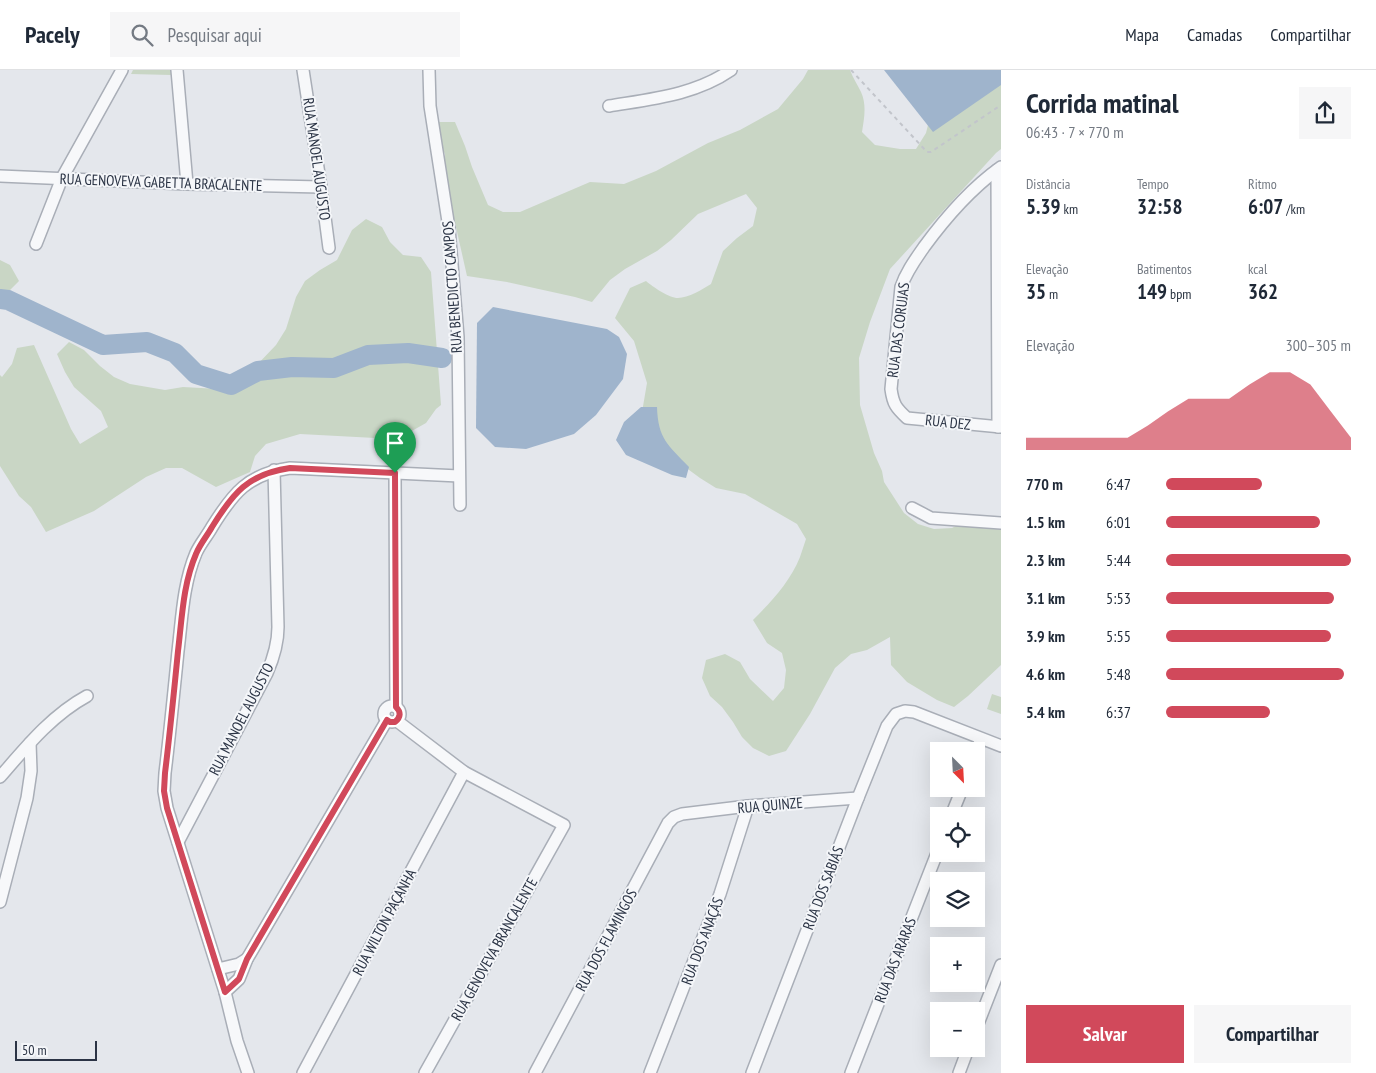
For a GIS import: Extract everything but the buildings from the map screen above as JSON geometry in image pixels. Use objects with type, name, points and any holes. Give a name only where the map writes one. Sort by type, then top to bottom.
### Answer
[{"type":"street","points":[[36,244],[62,178],[122,70]]},
{"type":"street","points":[[178,70],[187,184]]},
{"type":"street","name":"RUA MANOEL AUGUSTO","points":[[304,70],[329,248]]},
{"type":"street","name":"RUA BENEDICTO CAMPOS","points":[[429,70],[430,106],[449,228],[458,337],[460,505]]},
{"type":"street","points":[[609,106],[683,93],[719,78],[731,70]]},
{"type":"street","points":[[999,169],[1000,427]]},
{"type":"street","name":"RUA DAS CORUJAS","points":[[898,410],[893,401],[892,389],[901,287],[905,274],[938,228],[964,198],[999,169]]},
{"type":"street","name":"RUA GENOVEVA GABETTA BRACALENTE","points":[[0,176],[187,184],[321,187]]},
{"type":"street","name":"RUA DEZ","points":[[898,410],[907,418],[1000,427]]},
{"type":"street","points":[[248,1073],[237,1041],[218,969],[167,808],[164,791],[185,592],[196,552],[234,495],[246,484],[274,470],[290,468],[459,476]]},
{"type":"street","name":"RUA MANOEL AUGUSTO","points":[[178,842],[267,673],[278,642],[274,470]]},
{"type":"street","points":[[395,473],[396,707],[392,706],[386,709],[384,712],[385,717],[392,720],[464,772]]},
{"type":"street","points":[[912,508],[931,518],[1001,523]]},
{"type":"street","points":[[0,777],[30,742],[71,704],[87,696]]},
{"type":"street","name":"RUA DOS SABIÁS","points":[[752,1073],[887,726],[896,714],[905,711],[914,712],[981,739]]},
{"type":"street","points":[[225,992],[239,979],[247,959],[392,720]]},
{"type":"street","points":[[980,742],[981,739],[1001,746]]},
{"type":"street","points":[[0,902],[27,798],[31,771],[30,742]]},
{"type":"street","name":"RUA GENOVEVA BRANCALENTE","points":[[424,1073],[564,826],[464,772]]},
{"type":"street","name":"RUA WILTON PAÇANHA","points":[[303,1073],[464,772]]},
{"type":"street","name":"RUA QUINZE","points":[[682,814],[748,806],[858,798]]},
{"type":"street","name":"RUA DOS ANAÇÃS","points":[[650,1073],[720,894],[748,806]]},
{"type":"street","name":"RUA DOS FLAMINGOS","points":[[535,1073],[668,823],[674,817],[682,814]]},
{"type":"street","name":"RUA DAS ARARAS","points":[[851,1073],[934,862]]},
{"type":"street","points":[[218,969],[239,964],[247,959]]},
{"type":"street","points":[[985,1006],[1001,965]]},
{"type":"street","points":[[959,1073],[965,1057]]},
{"type":"path","points":[[852,70],[927,152],[931,152],[1001,105]]},
{"type":"green space","points":[[133,70],[171,70],[171,75],[131,74]]},
{"type":"green space","points":[[808,70],[850,70],[864,102],[865,112],[862,132],[875,145],[900,149],[916,149],[926,133],[932,109],[1001,70],[1001,149],[890,269],[859,358],[860,405],[884,482],[904,513],[918,524],[934,529],[956,526],[1001,527],[1001,665],[954,707],[937,700],[907,682],[891,665],[890,637],[867,650],[851,654],[835,668],[810,714],[786,751],[769,756],[753,748],[742,737],[722,707],[710,696],[702,678],[706,660],[725,654],[740,662],[750,679],[773,701],[784,688],[786,670],[782,653],[767,643],[753,620],[773,599],[791,575],[806,539],[797,524],[745,494],[716,488],[662,450],[641,418],[647,383],[634,341],[615,318],[630,288],[646,281],[674,298],[691,295],[711,284],[723,251],[753,226],[757,208],[746,194],[698,214],[657,251],[610,280],[592,302],[507,282],[467,276],[444,174],[445,154],[438,139],[438,122],[455,122],[488,205],[503,212],[520,212],[590,182],[624,184],[656,171],[708,143],[740,130],[778,109],[803,79]]},
{"type":"green space","points":[[366,219],[382,227],[390,242],[403,255],[421,257],[431,272],[441,405],[426,423],[394,439],[300,434],[266,444],[255,456],[250,472],[216,487],[182,468],[166,468],[146,477],[94,511],[46,532],[31,507],[19,496],[0,466],[0,375],[2,377],[12,364],[17,348],[34,345],[71,429],[80,444],[108,427],[101,411],[74,387],[65,372],[57,354],[69,342],[84,350],[114,377],[130,384],[165,390],[183,387],[219,389],[239,380],[253,369],[276,345],[286,329],[296,297],[305,281],[337,260],[352,230]]},
{"type":"green space","points":[[0,260],[10,265],[19,281],[0,303]]},
{"type":"green space","points":[[992,694],[1001,697],[1001,714],[987,709]]},
{"type":"water","points":[[884,70],[1001,70],[1001,85],[933,132]]},
{"type":"water","points":[[493,307],[607,329],[619,337],[627,354],[623,379],[596,415],[574,434],[526,449],[495,447],[476,428],[477,323]]},
{"type":"water","points":[[641,407],[657,407],[659,427],[662,434],[670,447],[689,467],[686,478],[672,475],[626,455],[616,440],[624,422]]},
{"type":"waterway","points":[[0,299],[8,300],[103,345],[147,342],[175,353],[196,374],[231,385],[258,371],[292,367],[334,368],[368,355],[408,353],[442,358]]},
{"type":"route","points":[[290,468],[395,473],[396,707],[400,716],[395,722],[387,720],[247,959],[239,979],[225,992],[167,808],[164,791],[185,592],[196,552],[234,495],[246,484],[274,470],[290,468]]}]
